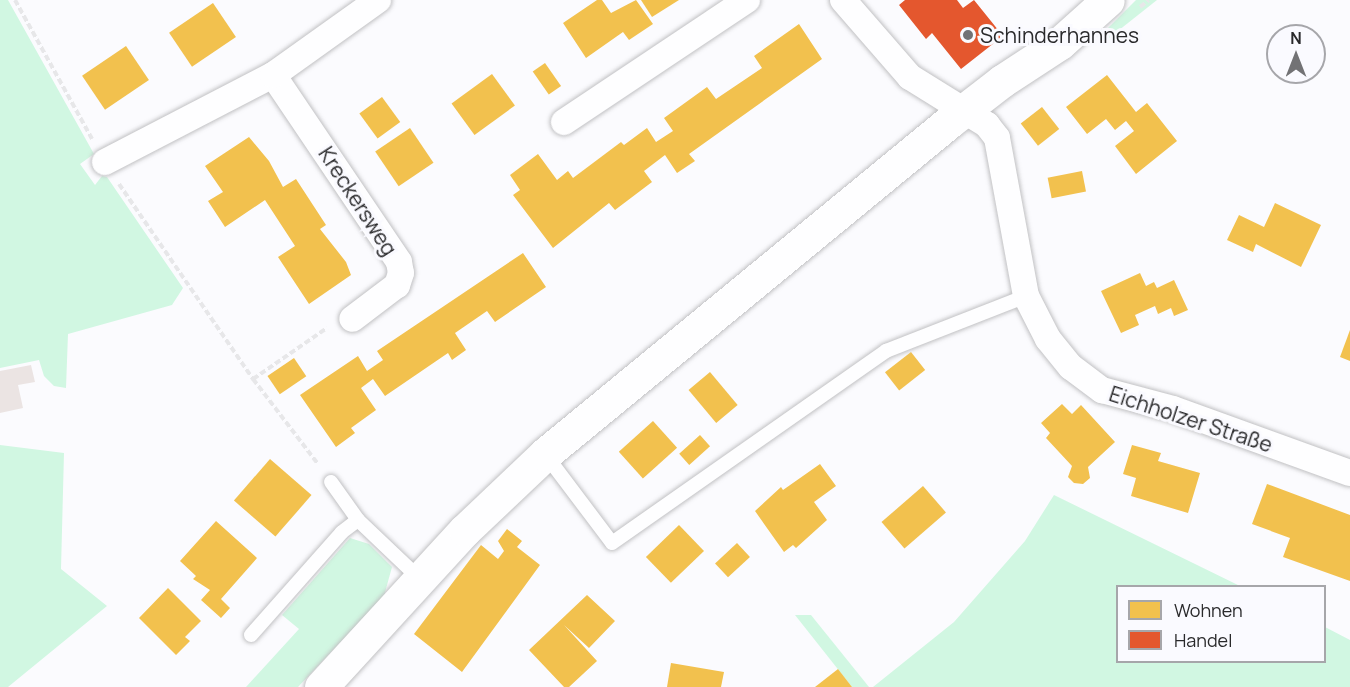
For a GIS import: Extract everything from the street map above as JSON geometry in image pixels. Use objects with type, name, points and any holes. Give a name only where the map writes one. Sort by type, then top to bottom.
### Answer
[{"type":"main road","points":[[321,687],[419,578],[545,454],[1002,81],[1060,43],[1108,0]]},
{"type":"street","points":[[105,162],[273,75],[378,0]]},
{"type":"street","points":[[564,122],[747,0]]},
{"type":"street","points":[[843,0],[910,77],[965,111]]},
{"type":"street","name":"Kreckersweg","points":[[273,75],[399,262],[401,273],[397,285],[352,319]]},
{"type":"street","name":"Eichholzer Straße","points":[[965,111],[987,125],[997,138],[1026,296],[1056,351],[1102,390],[1173,409],[1350,473]]},
{"type":"lane","points":[[545,454],[612,543],[886,351],[1026,296]]},
{"type":"lane","points":[[331,482],[358,520],[419,578]]},
{"type":"lane","points":[[251,635],[342,531],[358,520]]},
{"type":"path","points":[[15,0],[105,162],[253,379],[331,482]]},
{"type":"path","points":[[253,379],[334,323],[352,319]]},
{"type":"green space","points":[[0,0],[8,0],[94,154],[80,164],[95,185],[102,176],[107,177],[183,288],[172,305],[68,334],[66,388],[54,386],[44,376],[39,360],[0,368]]},
{"type":"green space","points":[[1136,0],[1157,0],[1104,42],[1103,33]]},
{"type":"green space","points":[[0,445],[64,453],[61,569],[107,606],[8,687],[0,687]]},
{"type":"green space","points":[[1054,495],[1238,585],[1116,585],[1116,663],[1326,663],[1326,628],[1350,640],[1350,687],[873,687],[954,622],[1025,541]]},
{"type":"green space","points":[[350,538],[369,544],[392,567],[384,596],[298,687],[246,687],[299,629],[282,615]]},
{"type":"green space","points":[[795,615],[811,615],[869,687],[852,687]]},
{"type":"building: Wohnen","points":[[597,0],[602,0],[611,13],[636,0],[653,24],[629,40],[623,32],[586,58],[563,23]]},
{"type":"building: Wohnen","points":[[641,0],[679,0],[652,17]]},
{"type":"building: Wohnen","points":[[213,3],[236,37],[192,67],[169,33]]},
{"type":"building: Wohnen","points":[[799,24],[822,59],[689,154],[695,161],[677,173],[665,155],[644,171],[652,182],[615,210],[609,203],[553,248],[513,195],[520,190],[510,175],[538,154],[557,180],[568,171],[573,178],[621,142],[624,145],[647,128],[656,142],[673,131],[664,118],[707,87],[716,99],[762,68],[754,56]]},
{"type":"building: Wohnen","points":[[126,46],[149,80],[105,110],[82,76]]},
{"type":"building: Wohnen","points":[[545,63],[561,86],[549,95],[533,72]]},
{"type":"building: Wohnen","points":[[492,74],[515,106],[474,135],[452,103]]},
{"type":"building: Wohnen","points":[[1107,75],[1136,112],[1147,103],[1177,141],[1136,174],[1115,146],[1134,131],[1126,121],[1115,130],[1106,119],[1087,134],[1066,107]]},
{"type":"building: Wohnen","points":[[382,97],[400,122],[378,139],[359,113]]},
{"type":"building: Wohnen","points":[[1042,107],[1059,129],[1038,146],[1021,124]]},
{"type":"building: Wohnen","points":[[410,128],[433,163],[399,186],[375,151]]},
{"type":"building: Wohnen","points":[[249,137],[269,161],[283,187],[296,179],[326,225],[320,229],[346,262],[351,275],[309,304],[278,257],[295,246],[265,200],[225,227],[208,201],[223,192],[205,166]]},
{"type":"building: Wohnen","points":[[1082,171],[1086,192],[1052,198],[1048,178]]},
{"type":"building: Wohnen","points":[[1275,203],[1321,225],[1301,267],[1256,244],[1253,252],[1227,240],[1239,215],[1264,227]]},
{"type":"building: Wohnen","points":[[523,253],[546,287],[495,322],[487,311],[455,333],[466,350],[452,360],[448,353],[385,396],[373,379],[361,388],[376,410],[351,428],[355,433],[336,447],[300,395],[358,356],[367,371],[383,360],[377,351]]},
{"type":"building: Wohnen","points":[[1140,273],[1146,286],[1154,282],[1157,288],[1174,280],[1188,310],[1174,316],[1171,308],[1158,314],[1155,306],[1135,315],[1139,325],[1121,333],[1101,291]]},
{"type":"building: Wohnen","points":[[1350,330],[1350,361],[1340,357]]},
{"type":"building: Wohnen","points":[[911,352],[925,370],[899,390],[885,372]]},
{"type":"building: Wohnen","points":[[294,358],[306,376],[280,394],[267,376]]},
{"type":"building: Wohnen","points":[[710,372],[738,405],[716,423],[689,390]]},
{"type":"building: Wohnen","points":[[1062,404],[1072,414],[1081,405],[1115,442],[1088,467],[1090,478],[1083,484],[1074,483],[1068,477],[1072,466],[1046,438],[1050,433],[1041,423]]},
{"type":"building: Wohnen","points":[[653,421],[677,448],[643,479],[619,452]]},
{"type":"building: Wohnen","points":[[700,435],[710,446],[689,465],[679,454]]},
{"type":"building: Wohnen","points":[[1132,445],[1161,453],[1158,461],[1200,473],[1188,513],[1131,496],[1136,478],[1123,474]]},
{"type":"building: Wohnen","points":[[270,459],[312,495],[275,537],[234,501]]},
{"type":"building: Wohnen","points":[[820,464],[836,486],[814,502],[827,520],[796,548],[793,545],[784,552],[755,511],[781,487],[783,490]]},
{"type":"building: Wohnen","points":[[1267,484],[1350,515],[1350,581],[1283,557],[1290,538],[1252,524]]},
{"type":"building: Wohnen","points":[[923,486],[946,512],[904,548],[881,522]]},
{"type":"building: Wohnen","points":[[216,521],[257,558],[221,599],[230,608],[221,618],[201,600],[210,590],[193,579],[196,576],[180,561]]},
{"type":"building: Wohnen","points":[[679,525],[704,551],[671,583],[646,557]]},
{"type":"building: Wohnen","points":[[507,529],[522,541],[517,547],[540,565],[462,672],[414,634],[481,545],[498,559],[504,551],[498,541]]},
{"type":"building: Wohnen","points":[[737,543],[750,557],[728,577],[715,563]]},
{"type":"building: Wohnen","points":[[168,588],[201,621],[185,637],[190,641],[176,655],[139,618]]},
{"type":"building: Wohnen","points":[[587,595],[615,621],[589,648],[564,625],[597,661],[569,687],[564,687],[529,650]]},
{"type":"building: Wohnen","points":[[671,663],[724,672],[721,687],[667,687]]},
{"type":"building: Wohnen","points":[[838,669],[852,687],[815,687]]},
{"type":"building: Handel","name":"Schinderhannes","points":[[905,0],[957,0],[963,8],[974,0],[1003,36],[961,69],[932,33],[926,39],[899,5]]},
{"type":"building: Sonstige","points":[[31,365],[35,382],[18,385],[23,408],[0,413],[0,371]]},
{"type":"place","name":"Schinderhannes","points":[[968,35]]}]
